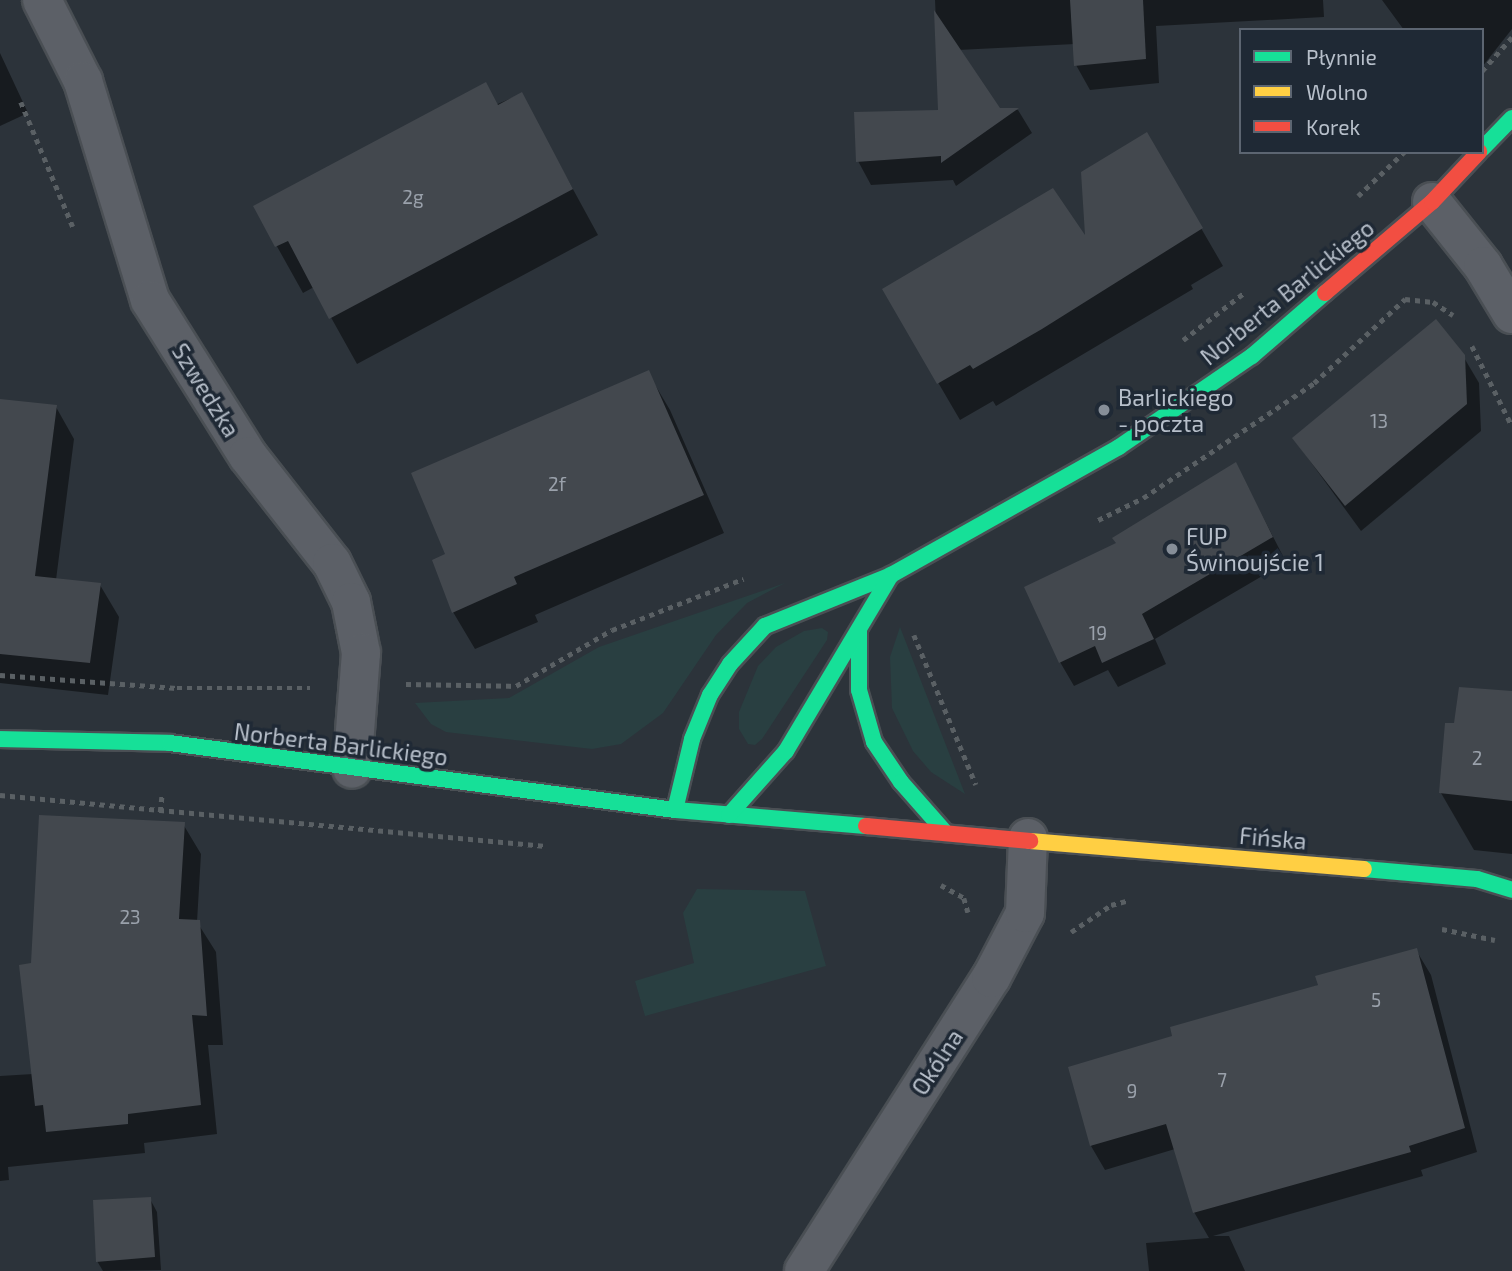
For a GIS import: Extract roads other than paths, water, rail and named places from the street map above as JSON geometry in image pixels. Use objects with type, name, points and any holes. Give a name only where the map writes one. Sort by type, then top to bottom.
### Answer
[{"type":"street","name":"Szwedzka","points":[[42,0],[83,81],[150,300],[248,456],[343,582],[358,628],[358,684],[352,769]]},
{"type":"street","name":"Norberta Barlickiego","points":[[1484,148],[1512,118]]},
{"type":"street","name":"Norberta Barlickiego","points":[[675,810],[692,739],[710,695],[730,664],[765,626],[891,575],[1119,447],[1252,356],[1432,202],[1478,154]]},
{"type":"street","points":[[1432,202],[1483,266],[1512,314]]},
{"type":"street","points":[[729,815],[786,751],[891,575]]},
{"type":"street","points":[[859,631],[859,690],[874,742],[901,782],[945,832]]},
{"type":"street","name":"Norberta Barlickiego","points":[[0,739],[170,743],[675,810],[1028,838]]},
{"type":"street","name":"Fińska","points":[[1028,838],[1477,879],[1512,890]]},
{"type":"street","name":"Okólna","points":[[804,1271],[1002,956],[1025,913],[1028,838]]},
{"type":"place","name":"Barlickiego - poczta","points":[[1104,410]]},
{"type":"place","name":"FUP Świnoujście 1","points":[[1172,549]]}]
